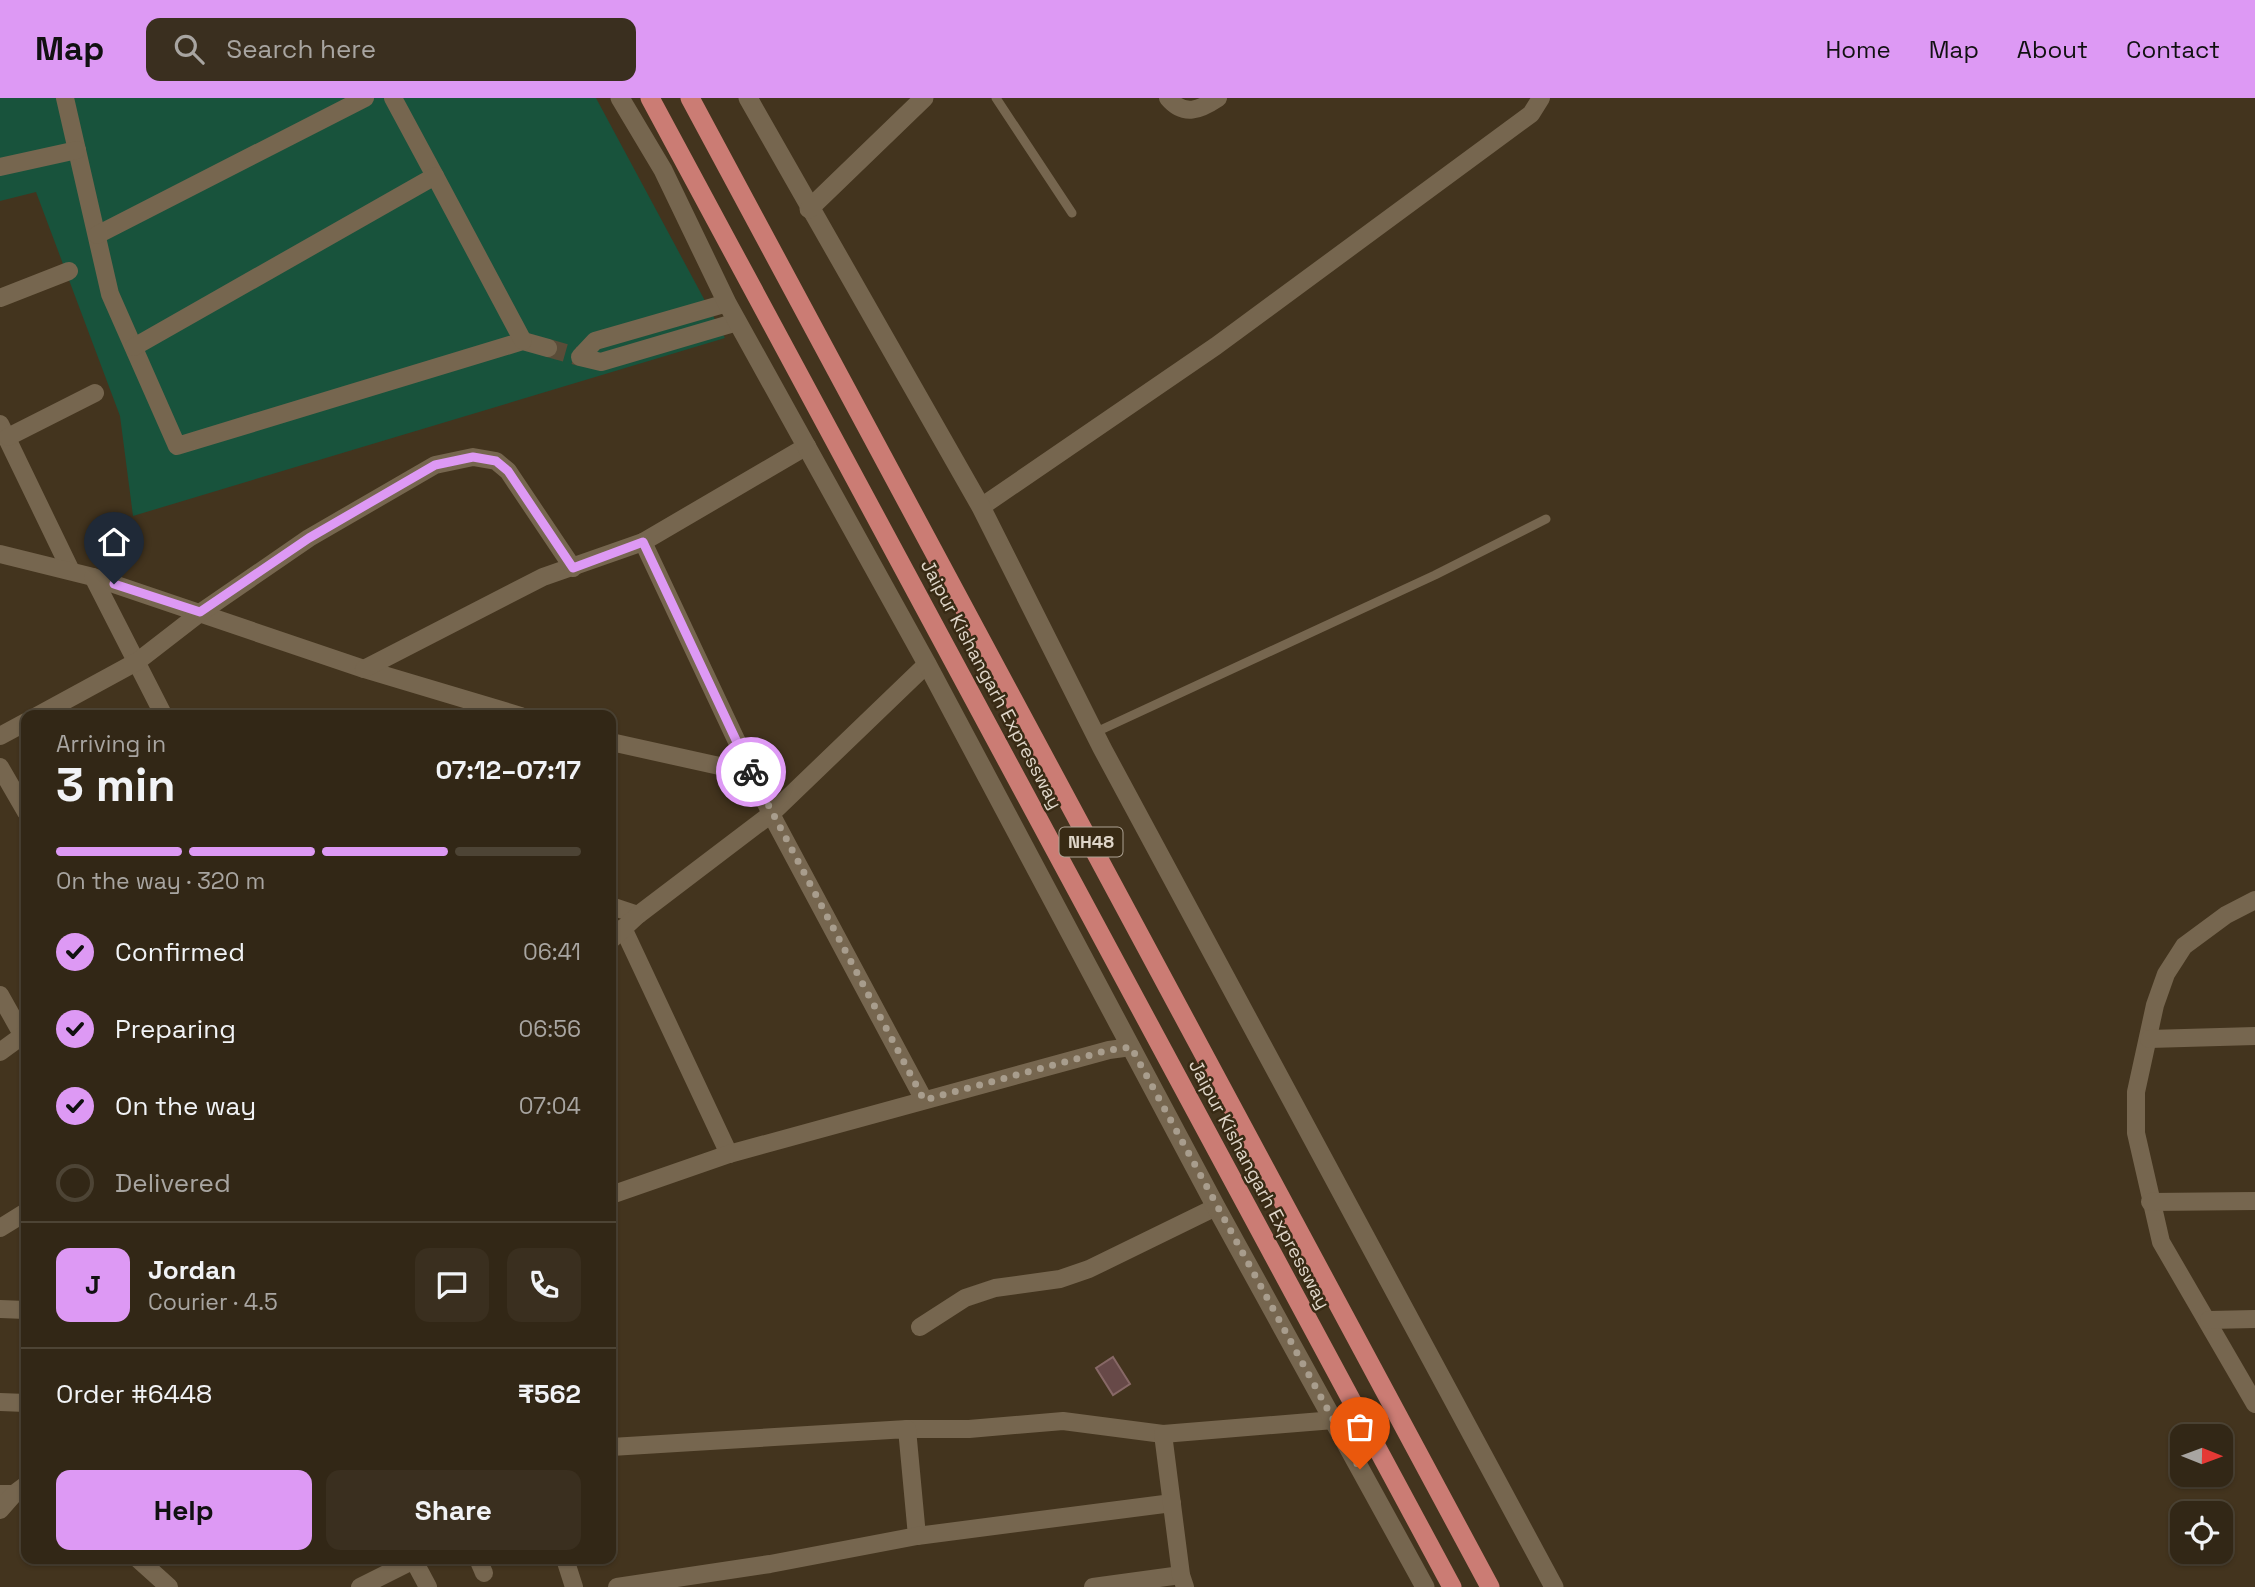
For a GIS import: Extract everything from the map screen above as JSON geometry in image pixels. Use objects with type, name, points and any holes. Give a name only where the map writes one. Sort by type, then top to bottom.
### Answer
[{"type":"highway","name":"Jaipur Kishangarh Expressway","points":[[650,98],[1452,1587]]},
{"type":"highway","name":"Jaipur Kishangarh Expressway","points":[[690,98],[1490,1587]]},
{"type":"street","points":[[65,98],[110,294],[177,446],[523,341],[548,348]]},
{"type":"street","points":[[97,234],[365,98]]},
{"type":"street","points":[[393,98],[523,341]]},
{"type":"street","points":[[620,98],[663,170],[737,322],[928,664],[1216,1207],[1425,1587]]},
{"type":"street","points":[[748,98],[981,507],[1094,733],[1554,1587]]},
{"type":"street","points":[[809,209],[924,98]]},
{"type":"street","points":[[1168,98],[1176,107],[1189,111],[1202,109],[1218,98]]},
{"type":"street","points":[[981,507],[1216,346],[1531,114],[1541,98]]},
{"type":"street","points":[[0,167],[78,150]]},
{"type":"street","points":[[134,347],[435,176]]},
{"type":"street","points":[[0,298],[69,271]]},
{"type":"street","points":[[727,303],[595,341],[580,357],[601,362],[737,322]]},
{"type":"street","points":[[71,571],[4,430],[95,393]]},
{"type":"street","points":[[364,668],[543,577],[643,542],[807,446]]},
{"type":"street","points":[[48,710],[138,661],[200,612],[309,538],[435,465],[473,457],[496,461],[508,471],[573,568]]},
{"type":"street","points":[[643,542],[771,814],[924,1100]]},
{"type":"street","points":[[0,554],[93,577],[364,668],[502,710]]},
{"type":"street","points":[[93,577],[161,710]]},
{"type":"street","points":[[729,1154],[617,934],[771,814],[928,664]]},
{"type":"street","points":[[0,736],[21,725]]},
{"type":"street","points":[[616,743],[751,773]]},
{"type":"street","points":[[0,767],[21,803]]},
{"type":"street","points":[[2253,1395],[2161,1242],[2136,1133],[2136,1092],[2166,974],[2184,946],[2226,915],[2255,900]]},
{"type":"street","points":[[616,908],[638,915]]},
{"type":"street","points":[[0,995],[21,1029]]},
{"type":"street","points":[[0,1052],[21,1036]]},
{"type":"street","points":[[2149,1039],[2255,1036]]},
{"type":"street","points":[[616,1193],[729,1154],[1109,1050],[1131,1047]]},
{"type":"street","points":[[2150,1202],[2255,1201]]},
{"type":"street","points":[[920,1327],[965,1297],[995,1289],[1060,1279],[1089,1269],[1216,1207]]},
{"type":"street","points":[[0,1228],[21,1215]]},
{"type":"street","points":[[1,1307],[21,1310]]},
{"type":"street","points":[[2208,1320],[2255,1320]]},
{"type":"street","points":[[0,1402],[21,1403]]},
{"type":"street","points":[[616,1447],[907,1429],[969,1429],[1063,1421],[1163,1434],[1334,1420]]},
{"type":"street","points":[[907,1429],[917,1536]]},
{"type":"street","points":[[1093,1587],[1183,1581],[1163,1434]]},
{"type":"street","points":[[0,1510],[14,1491]]},
{"type":"street","points":[[617,1587],[770,1564],[917,1536],[1172,1503]]},
{"type":"street","points":[[148,1564],[169,1587]]},
{"type":"street","points":[[360,1587],[406,1564]]},
{"type":"street","points":[[416,1564],[428,1587]]},
{"type":"street","points":[[566,1564],[573,1587]]},
{"type":"lane","points":[[996,98],[1072,214]]},
{"type":"lane","points":[[1094,733],[1435,575],[1546,519]]},
{"type":"green space","points":[[0,98],[596,98],[725,338],[133,516],[120,416],[36,192],[0,201]]},
{"type":"building","points":[[1113,1357],[1130,1384],[1113,1395],[1096,1368]]},
{"type":"tunnel","points":[[548,348],[580,357]]},
{"type":"way so far","points":[[751,772],[924,1100],[1109,1050],[1131,1047],[1360,1469]]},
{"type":"route","points":[[114,584],[200,612],[309,538],[435,465],[473,457],[496,461],[508,471],[573,568],[643,542],[751,772]]}]
